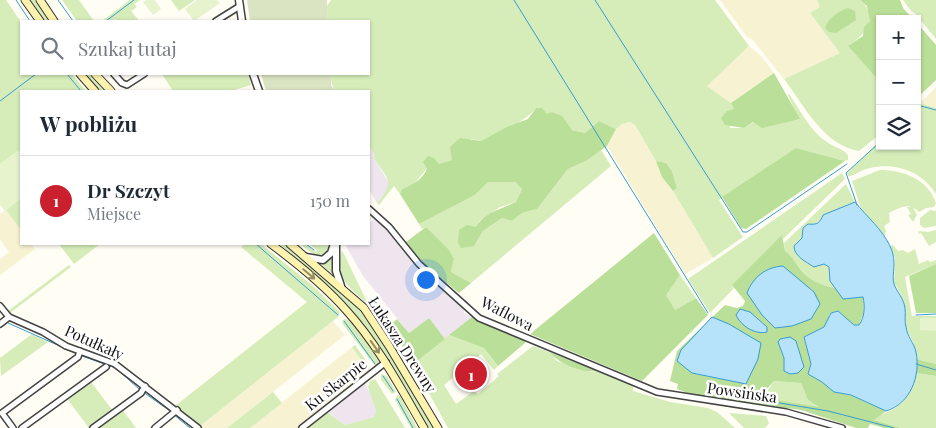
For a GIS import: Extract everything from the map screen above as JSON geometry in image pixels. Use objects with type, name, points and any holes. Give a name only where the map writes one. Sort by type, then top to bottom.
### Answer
[{"type":"main road","points":[[25,0],[39,20]]},
{"type":"main road","points":[[40,0],[53,20]]},
{"type":"main road","points":[[81,75],[94,90]]},
{"type":"main road","points":[[96,75],[110,90]]},
{"type":"main road","name":"Łukasza Drewny","points":[[272,245],[313,277],[346,309],[386,362],[424,428]]},
{"type":"main road","name":"Łukasza Drewny","points":[[291,245],[341,286],[371,318],[438,428]]},
{"type":"street","points":[[217,20],[239,3],[242,20]]},
{"type":"street","points":[[115,75],[125,84],[142,75]]},
{"type":"street","points":[[253,75],[259,90]]},
{"type":"street","name":"Waflowa","points":[[370,209],[399,238],[419,264],[479,318],[638,385]]},
{"type":"street","points":[[306,256],[323,260],[332,253],[335,245]]},
{"type":"street","points":[[335,245],[336,271],[341,286]]},
{"type":"street","name":"Potułkały","points":[[0,306],[9,317],[80,353],[109,361],[143,390],[198,428]]},
{"type":"street","points":[[0,324],[9,317]]},
{"type":"street","points":[[13,428],[2,413],[80,353]]},
{"type":"street","name":"Ku Skarpie","points":[[302,428],[386,362]]},
{"type":"street","points":[[22,428],[106,367]]},
{"type":"street","name":"Powsińska","points":[[638,385],[676,396],[786,412],[842,428]]},
{"type":"street","points":[[93,428],[143,390]]},
{"type":"street","points":[[155,428],[174,412]]},
{"type":"shaded area","points":[[720,0],[817,0],[821,7],[810,13],[840,53],[784,79],[752,39],[747,37]]},
{"type":"shaded area","points":[[749,46],[761,56],[774,73],[731,103],[706,86]]},
{"type":"shaded area","points":[[936,87],[936,108],[921,102]]},
{"type":"shaded area","points":[[630,122],[635,125],[656,161],[662,177],[673,191],[713,258],[685,274],[607,146],[616,129],[622,124]]},
{"type":"shaded area","points":[[370,147],[376,156],[374,158],[389,183],[389,188],[377,203],[370,191]]},
{"type":"shaded area","points":[[6,210],[20,229],[20,245],[32,245],[35,249],[0,275],[0,259],[9,252],[0,239],[0,214]]},
{"type":"shaded area","points":[[376,218],[418,269],[464,309],[464,313],[472,317],[445,339],[429,318],[409,333],[363,276],[346,245],[370,245],[370,222]]},
{"type":"shaded area","points":[[333,321],[345,335],[227,428],[201,428],[200,426]]},
{"type":"shaded area","points":[[352,347],[369,372],[302,428],[250,428]]},
{"type":"shaded area","points":[[364,383],[371,394],[376,411],[374,417],[345,425],[328,412]]},
{"type":"green space","points":[[0,0],[6,0],[20,21],[20,75],[73,75],[85,90],[20,90],[20,153],[18,151],[0,164]]},
{"type":"green space","points":[[30,0],[37,0],[50,20],[43,20]]},
{"type":"green space","points":[[62,0],[79,0],[93,20],[76,20]]},
{"type":"green space","points":[[130,0],[140,0],[134,4],[137,7],[131,11],[138,20],[103,20]]},
{"type":"green space","points":[[155,0],[161,9],[153,15],[143,2]]},
{"type":"green space","points":[[171,0],[195,0],[179,11]]},
{"type":"green space","points":[[197,0],[217,0],[220,3],[195,20],[193,20],[185,9]]},
{"type":"green space","points":[[247,0],[327,0],[328,20],[250,20]]},
{"type":"green space","points":[[331,0],[715,0],[749,46],[707,86],[731,103],[734,109],[730,128],[744,128],[754,122],[799,120],[789,94],[816,133],[846,153],[848,160],[845,161],[796,148],[719,200],[743,237],[713,258],[673,191],[677,188],[672,171],[666,163],[656,161],[635,125],[630,122],[622,124],[616,129],[599,121],[585,133],[572,130],[536,108],[525,119],[481,141],[471,139],[452,160],[427,168],[414,184],[402,189],[400,194],[394,186],[379,205],[377,203],[387,190],[388,180],[374,158],[375,155],[370,147],[370,90],[335,90],[331,76],[370,75],[370,20],[328,20],[327,6]]},
{"type":"green space","points":[[817,0],[860,0],[869,13],[870,20],[865,31],[848,46],[876,78],[876,137],[859,151],[835,141],[825,132],[807,112],[784,79],[840,53],[810,13],[820,7]]},
{"type":"green space","points":[[860,0],[900,0],[903,8],[909,15],[876,15],[876,78],[848,46],[863,36],[864,27],[870,21],[867,6]]},
{"type":"green space","points":[[903,0],[936,0],[936,39],[921,20],[921,15],[917,15],[911,11]]},
{"type":"green space","points":[[848,8],[855,11],[856,20],[836,33],[829,32],[825,28],[831,18]]},
{"type":"green space","points":[[921,28],[936,45],[936,80],[921,94]]},
{"type":"green space","points":[[774,73],[800,119],[762,128],[753,122],[744,128],[725,125],[721,118],[727,111],[734,109],[731,103]]},
{"type":"green space","points":[[85,75],[92,75],[107,90],[98,90]]},
{"type":"green space","points":[[163,75],[248,75],[251,85],[234,90],[172,90]]},
{"type":"green space","points":[[261,75],[331,75],[331,85],[334,90],[266,90]]},
{"type":"green space","points":[[921,103],[936,108],[936,194],[923,179],[907,170],[879,166],[853,175],[848,176],[847,173],[876,145],[876,150],[921,150]]},
{"type":"green space","points":[[536,108],[542,108],[547,114],[552,112],[562,116],[572,130],[585,133],[599,121],[616,129],[607,146],[586,161],[568,169],[537,209],[522,213],[512,221],[502,218],[483,231],[474,246],[461,248],[458,243],[459,230],[467,225],[476,227],[488,214],[516,202],[522,189],[515,182],[488,182],[475,195],[419,224],[400,194],[402,189],[414,183],[423,175],[427,168],[423,162],[428,156],[434,158],[439,164],[452,160],[450,147],[460,138],[481,141],[507,127],[528,119]]},
{"type":"green space","points":[[796,148],[845,161],[746,229],[741,228],[722,197]]},
{"type":"green space","points":[[601,150],[611,166],[471,283],[451,272],[454,259],[426,227],[422,229],[419,224],[475,195],[488,182],[515,182],[522,189],[516,202],[500,207],[479,221],[474,246],[483,231],[502,218],[512,221],[522,213],[537,209],[568,169],[586,161]]},
{"type":"green space","points":[[18,151],[20,153],[20,199],[5,211],[0,205],[0,164]]},
{"type":"green space","points":[[656,161],[666,163],[672,171],[677,188],[673,191],[662,177]]},
{"type":"green space","points":[[880,170],[906,174],[921,182],[936,203],[934,207],[926,208],[919,212],[908,206],[889,213],[890,222],[884,226],[885,236],[861,209],[852,181]]},
{"type":"green space","points":[[842,173],[845,179],[783,239],[782,236],[732,286],[734,288],[710,313],[688,279]]},
{"type":"green space","points":[[846,184],[855,202],[841,207],[817,223],[803,228],[802,238],[796,243],[829,267],[830,281],[836,288],[822,284],[803,273],[785,251],[784,243]]},
{"type":"green space","points":[[20,199],[20,229],[6,210]]},
{"type":"green space","points":[[907,207],[913,207],[917,215],[913,222],[908,215],[911,214]]},
{"type":"green space","points":[[930,210],[936,211],[936,226],[924,228],[920,225],[920,218]]},
{"type":"green space","points":[[426,227],[449,250],[454,259],[451,272],[471,283],[459,293],[427,267],[406,242]]},
{"type":"green space","points":[[936,230],[936,242],[929,246],[921,233],[918,234],[919,231],[928,232]]},
{"type":"green space","points":[[654,233],[680,275],[666,295],[675,310],[696,298],[708,315],[642,381],[530,334]]},
{"type":"green space","points":[[782,235],[785,251],[803,273],[822,284],[836,288],[843,299],[863,297],[864,312],[859,325],[854,325],[838,311],[830,313],[825,327],[804,337],[811,364],[808,374],[834,392],[851,395],[886,411],[874,420],[901,428],[884,428],[870,424],[868,428],[856,428],[801,410],[690,394],[677,389],[678,384],[670,381],[677,351],[725,305],[737,308],[743,306],[745,301],[732,285]],"holes":[[[774,381],[801,383],[808,400],[819,407],[763,398],[767,389]]]},
{"type":"green space","points":[[60,245],[99,245],[74,264]]},
{"type":"green space","points":[[244,245],[262,245],[312,285],[340,312],[338,317],[200,426],[175,406],[307,302],[241,247]]},
{"type":"green space","points":[[281,245],[287,245],[363,312],[435,428],[428,428],[381,350],[360,320],[332,290]]},
{"type":"green space","points":[[301,245],[306,245],[316,252],[317,250],[310,245],[329,245],[330,250],[322,257],[316,256]]},
{"type":"green space","points":[[893,245],[898,251],[903,250],[908,253],[915,249],[919,264],[928,260],[930,262],[936,260],[936,264],[905,277],[912,316],[936,316],[936,364],[916,359],[913,342],[906,329],[905,308],[894,283],[895,258],[890,246]]},
{"type":"green space","points":[[342,250],[369,306],[350,288],[342,276],[340,260]]},
{"type":"green space","points":[[335,252],[332,274],[320,263],[326,261]]},
{"type":"green space","points":[[936,264],[936,313],[916,313],[909,276]]},
{"type":"green space","points":[[69,265],[71,267],[10,313],[8,311]]},
{"type":"green space","points":[[680,275],[696,298],[675,310],[665,295]]},
{"type":"green space","points":[[472,317],[524,339],[526,342],[498,366],[484,348],[449,335]]},
{"type":"green space","points":[[429,318],[445,339],[413,364],[389,326],[397,319],[409,333]]},
{"type":"green space","points":[[920,318],[936,318],[936,331],[920,330]]},
{"type":"green space","points":[[344,319],[354,324],[364,336],[379,361],[376,367],[342,323]]},
{"type":"green space","points":[[32,334],[48,342],[1,376],[0,358]]},
{"type":"green space","points":[[449,335],[484,348],[498,366],[494,370],[481,354],[444,385],[456,404],[474,391],[478,394],[499,376],[497,374],[533,346],[549,352],[557,361],[591,372],[597,371],[633,385],[633,391],[670,402],[708,408],[717,412],[735,428],[448,428],[413,364]]},
{"type":"green space","points":[[355,345],[369,365],[369,372],[352,347]]},
{"type":"green space","points":[[549,352],[597,371],[585,371],[571,367]]},
{"type":"green space","points":[[916,359],[936,364],[936,376],[916,373]]},
{"type":"green space","points":[[916,373],[936,376],[936,428],[901,428],[874,420],[903,401],[911,388]]},
{"type":"green space","points":[[381,374],[387,376],[396,392],[392,394],[381,380]]},
{"type":"green space","points":[[375,379],[405,428],[306,428],[327,412],[345,425],[374,417],[376,411],[368,387],[370,381]]},
{"type":"green space","points":[[774,381],[801,383],[808,400],[820,408],[763,398]]},
{"type":"green space","points":[[91,382],[113,411],[89,428],[68,400]]},
{"type":"green space","points":[[273,392],[282,403],[250,428],[227,428]]},
{"type":"green space","points":[[397,395],[400,396],[417,428],[411,428],[395,400]]},
{"type":"green space","points":[[122,409],[136,428],[97,428]]},
{"type":"green space","points":[[729,413],[766,416],[769,423],[765,428],[744,428]]},
{"type":"water","points":[[855,202],[879,229],[890,246],[894,257],[893,280],[904,305],[907,330],[916,352],[917,370],[912,388],[902,402],[886,411],[851,395],[834,392],[808,374],[811,364],[804,337],[824,327],[831,313],[838,311],[854,325],[859,325],[863,315],[864,304],[863,297],[843,299],[830,281],[829,267],[824,264],[814,267],[804,261],[796,253],[794,246],[802,238],[803,228],[808,224],[818,223],[823,215]]},
{"type":"water","points":[[783,266],[814,292],[820,304],[811,319],[792,326],[775,328],[762,315],[747,293],[753,282],[761,274],[771,268]]},
{"type":"water","points":[[740,309],[750,312],[767,327],[767,332],[753,331],[745,326],[736,315]]},
{"type":"water","points":[[712,317],[729,324],[761,343],[758,359],[746,384],[692,373],[677,361],[681,350]]},
{"type":"water","points":[[790,337],[796,341],[804,367],[798,373],[790,374],[784,371],[784,358],[778,342],[780,339]]},
{"type":"waterway","points":[[16,0],[29,20]]},
{"type":"waterway","points":[[58,0],[72,20]]},
{"type":"waterway","points":[[107,20],[134,0]]},
{"type":"waterway","points":[[514,0],[708,313]]},
{"type":"waterway","points":[[595,0],[743,232],[747,232],[847,164]]},
{"type":"waterway","points":[[0,101],[35,75]]},
{"type":"waterway","points":[[68,75],[80,90]]},
{"type":"waterway","points":[[921,106],[936,110]]},
{"type":"waterway","points":[[857,205],[846,173],[876,146]]},
{"type":"waterway","points":[[257,245],[338,315]]},
{"type":"waterway","points":[[307,245],[314,250]]},
{"type":"waterway","points":[[916,315],[936,314]]},
{"type":"waterway","points":[[344,321],[375,364]]},
{"type":"waterway","points":[[8,323],[62,347]]},
{"type":"waterway","points":[[68,350],[78,354]]},
{"type":"waterway","points":[[82,356],[116,368],[140,390]]},
{"type":"waterway","points":[[916,364],[936,370]]},
{"type":"waterway","points":[[383,376],[393,391]]},
{"type":"waterway","points":[[143,392],[170,411]]},
{"type":"waterway","points":[[397,399],[413,428]]},
{"type":"waterway","points":[[755,399],[828,411],[894,428]]},
{"type":"waterway","points":[[173,414],[190,428]]},
{"type":"place","name":"Dr Szczyt","points":[[471,374]]}]
